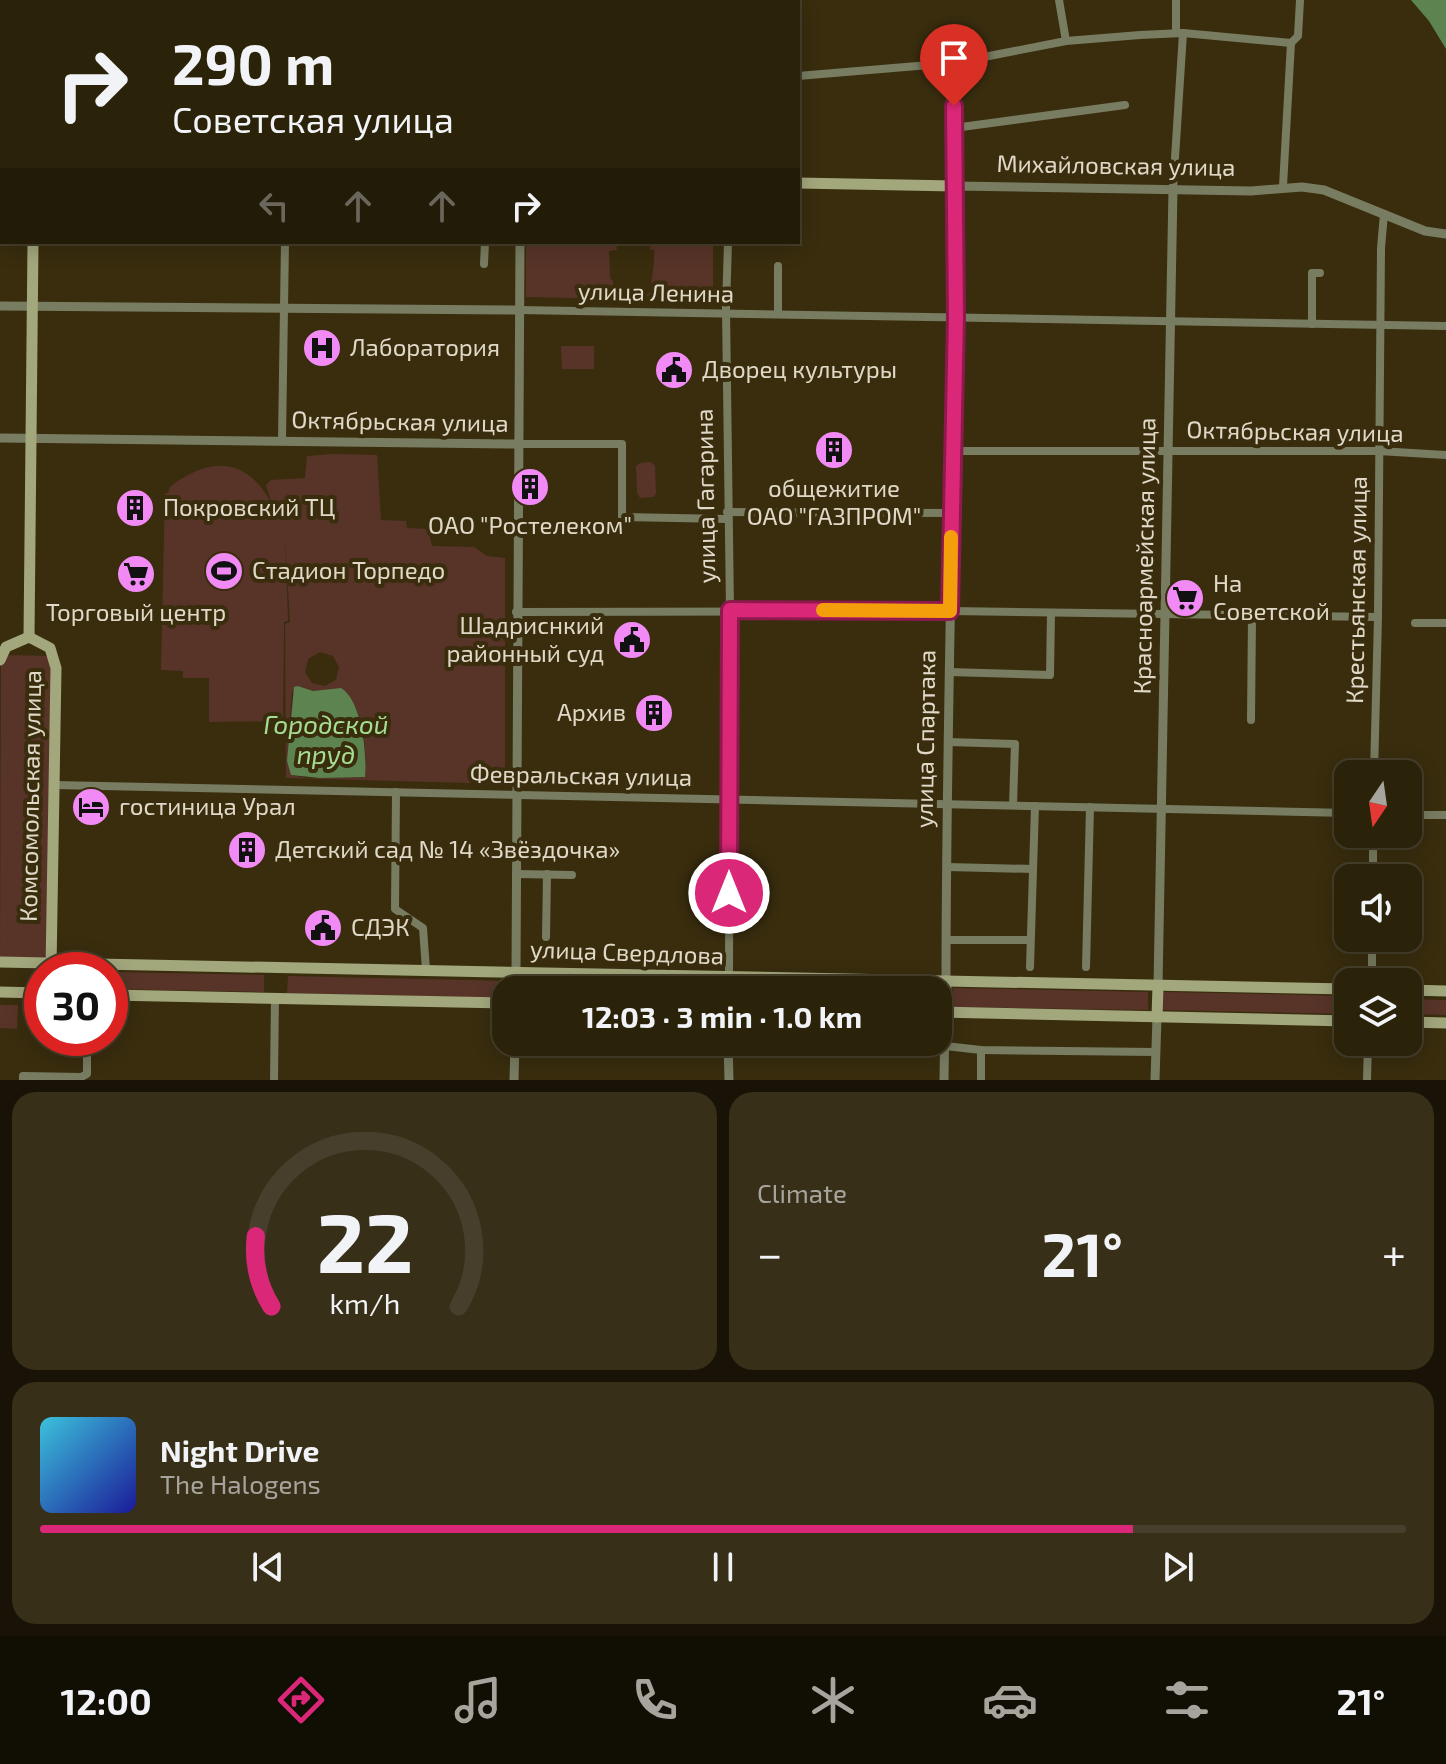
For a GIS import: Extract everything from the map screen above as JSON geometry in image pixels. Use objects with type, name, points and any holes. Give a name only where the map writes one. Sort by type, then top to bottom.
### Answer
[{"type":"main road","name":"Михайловская улица","points":[[800,183],[955,186]]},
{"type":"main road","name":"Комсомольская улица","points":[[29,637],[33,244]]},
{"type":"main road","name":"Комсомольская улица","points":[[0,660],[6,647],[29,637]]},
{"type":"main road","name":"Комсомольская улица","points":[[29,637],[50,648],[56,668],[51,952]]},
{"type":"main road","name":"улица Свердлова","points":[[0,962],[24,964]]},
{"type":"main road","name":"улица Свердлова","points":[[128,967],[426,970],[587,976]]},
{"type":"main road","name":"улица Свердлова","points":[[952,981],[1334,989]]},
{"type":"main road","name":"Красноармейская улица","points":[[1157,1017],[1158,986]]},
{"type":"main road","points":[[1422,990],[1446,991]]},
{"type":"main road","points":[[0,992],[24,993]]},
{"type":"main road","points":[[128,995],[492,1003]]},
{"type":"main road","points":[[952,1012],[1334,1021]]},
{"type":"main road","points":[[1422,1022],[1446,1023]]},
{"type":"street","points":[[1059,0],[1066,41]]},
{"type":"street","name":"Красноармейская улица","points":[[1158,986],[1173,189],[1179,33],[1176,0]]},
{"type":"street","points":[[1283,186],[1291,43],[1298,36],[1300,0]]},
{"type":"street","points":[[800,76],[953,63],[1066,41],[1179,33],[1291,43]]},
{"type":"street","name":"улица Спартака","points":[[946,976],[956,317],[953,63]]},
{"type":"street","points":[[954,128],[1125,105]]},
{"type":"street","name":"Михайловская улица","points":[[955,186],[1251,191],[1283,186],[1324,190],[1425,231],[1446,234]]},
{"type":"street","name":"Крестьянская улица","points":[[1374,760],[1384,214]]},
{"type":"street","points":[[282,440],[285,244]]},
{"type":"street","points":[[484,264],[485,244]]},
{"type":"street","points":[[516,972],[520,244]]},
{"type":"street","name":"улица Гагарина","points":[[728,244],[728,976]]},
{"type":"street","points":[[778,266],[778,314]]},
{"type":"street","points":[[1312,324],[1312,273],[1320,273]]},
{"type":"street","name":"улица Ленина","points":[[0,306],[519,310],[1446,326]]},
{"type":"street","name":"Октябрьская улица","points":[[0,438],[622,444],[622,517],[951,513]]},
{"type":"street","name":"Октябрьская улица","points":[[952,451],[1378,451],[1446,455]]},
{"type":"street","points":[[516,612],[950,611],[1378,617]]},
{"type":"street","points":[[949,672],[1050,675],[1051,613]]},
{"type":"street","points":[[1251,720],[1252,617]]},
{"type":"street","points":[[1415,623],[1446,623]]},
{"type":"street","points":[[948,742],[1015,744],[1013,805]]},
{"type":"street","name":"Февральская улица","points":[[54,785],[1334,813]]},
{"type":"street","points":[[396,792],[395,909],[423,928],[426,970]]},
{"type":"street","points":[[1030,967],[1035,806]]},
{"type":"street","points":[[1086,967],[1090,807]]},
{"type":"street","points":[[1422,815],[1446,815]]},
{"type":"street","points":[[947,867],[1033,869]]},
{"type":"street","points":[[516,874],[572,875]]},
{"type":"street","points":[[546,937],[547,874]]},
{"type":"street","points":[[946,940],[1030,940]]},
{"type":"street","points":[[274,1080],[275,998]]},
{"type":"street","name":"Красноармейская улица","points":[[1155,1080],[1157,1017]]},
{"type":"street","points":[[952,1047],[981,1050],[1156,1052]]},
{"type":"street","points":[[981,1050],[981,1080]]},
{"type":"street","points":[[23,1080],[23,1076],[81,1077],[87,1074],[87,1056]]},
{"type":"street","points":[[514,1080],[515,1056]]},
{"type":"street","points":[[728,1056],[729,1080]]},
{"type":"street","name":"улица Спартака","points":[[944,1080],[945,1056]]},
{"type":"street","points":[[1367,1080],[1368,1056]]},
{"type":"shaded area","points":[[526,244],[616,244],[617,250],[609,251],[610,278],[614,293],[622,295],[623,299],[526,297]]},
{"type":"shaded area","points":[[650,244],[713,244],[713,300],[642,299],[651,292],[654,250],[650,249]]},
{"type":"shaded area","points":[[561,346],[594,346],[594,369],[562,369]]},
{"type":"shaded area","points":[[377,455],[381,520],[406,521],[407,528],[428,529],[432,546],[474,547],[487,556],[505,558],[505,784],[286,778],[285,624],[290,622],[285,536],[288,621],[284,622],[283,721],[209,722],[209,678],[183,678],[183,671],[161,670],[165,493],[199,470],[227,466],[251,477],[272,504],[266,485],[271,480],[305,478],[307,456]],"holes":[[[320,652],[333,656],[339,667],[336,680],[325,686],[312,683],[305,672],[308,659]],[[299,686],[313,691],[341,688],[348,696],[362,729],[364,777],[307,778],[291,775],[292,692]]]},
{"type":"shaded area","points":[[651,462],[655,466],[656,494],[640,498],[636,466]]},
{"type":"shaded area","points":[[1,655],[53,656],[51,952],[24,952],[24,962],[0,962]]},
{"type":"shaded area","points":[[128,972],[264,975],[264,992],[128,989]]},
{"type":"shaded area","points":[[288,976],[492,981],[492,998],[287,993]]},
{"type":"shaded area","points":[[953,988],[1148,992],[1148,1010],[954,1007]]},
{"type":"shaded area","points":[[1163,992],[1334,996],[1334,1014],[1162,1010]]},
{"type":"shaded area","points":[[1422,999],[1446,1000],[1446,1015],[1422,1014]]},
{"type":"shaded area","points":[[0,1005],[18,1005],[17,1029],[0,1028]]},
{"type":"water","points":[[1411,0],[1446,0],[1446,49],[1429,21]]},
{"type":"water","name":"Городской пруд","points":[[294,687],[313,691],[341,688],[348,695],[362,728],[365,777],[291,775],[287,761]]},
{"type":"slow traffic","points":[[823,610],[950,611],[951,537]]},
{"type":"place","name":"Лаборатория","points":[[322,348]]},
{"type":"place","name":"Дворец культуры","points":[[674,370]]},
{"type":"place","name":"общежитие ОАО \"ГАЗПРОМ\"","points":[[834,450]]},
{"type":"place","name":"ОАО \"Ростелеком\"","points":[[530,487]]},
{"type":"place","name":"Покровский ТЦ","points":[[135,508]]},
{"type":"place","name":"Стадион Торпедо","points":[[224,571]]},
{"type":"place","name":"Торговый центр","points":[[136,574]]},
{"type":"place","name":"На Советской","points":[[1185,598]]},
{"type":"place","name":"Шадриснкий районный суд","points":[[632,640]]},
{"type":"place","name":"Архив","points":[[654,713]]},
{"type":"place","name":"гостиница Урал","points":[[91,807]]},
{"type":"place","name":"Детский сад № 14 «Звёздочка»","points":[[247,850]]},
{"type":"place","name":"СДЭК","points":[[323,928]]},
{"type":"route","points":[[729,893],[730,610],[950,611],[956,317],[954,106]]}]
